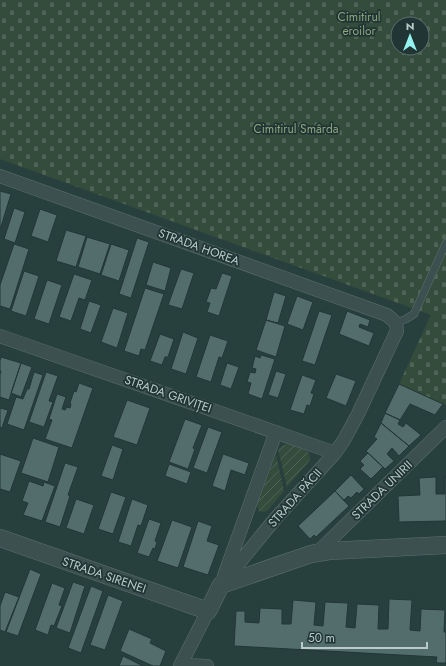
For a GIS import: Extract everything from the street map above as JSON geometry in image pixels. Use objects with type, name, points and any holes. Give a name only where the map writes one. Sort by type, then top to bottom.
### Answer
[{"type":"street","name":"STRADA HOREA","points":[[0,176],[387,315],[396,323]]},
{"type":"street","name":"STRADA PĂCII","points":[[180,665],[221,585],[275,519],[335,453],[351,428],[395,335],[397,330],[396,323]]},
{"type":"street","name":"STRADA GRIVIȚEI","points":[[0,336],[335,453]]},
{"type":"street","name":"STRADA UNIRII","points":[[318,552],[446,428]]},
{"type":"street","points":[[221,585],[276,432]]},
{"type":"street","name":"STRADA SIRENEI","points":[[0,538],[208,611]]},
{"type":"street","points":[[221,585],[318,552],[446,545]]},
{"type":"street","points":[[180,665],[207,666]]},
{"type":"lane","points":[[396,323],[411,317],[416,310],[446,242]]},
{"type":"green space","name":"Cimitirul Smârda","points":[[0,0],[446,0],[446,405],[399,384],[431,315],[0,159]]},
{"type":"green space","points":[[289,444],[300,447],[309,453],[310,460],[287,487],[278,449]]},
{"type":"green space","points":[[276,455],[284,491],[267,511],[262,512],[259,511],[257,505]]},
{"type":"building","points":[[0,191],[11,194],[0,230]]},
{"type":"building","points":[[14,208],[25,212],[15,243],[4,239]]},
{"type":"building","points":[[40,209],[57,215],[48,242],[31,236]]},
{"type":"building","points":[[66,230],[86,236],[76,267],[56,261]]},
{"type":"building","points":[[87,237],[110,244],[100,274],[78,267]]},
{"type":"building","points":[[137,238],[149,242],[131,298],[119,294]]},
{"type":"building","points":[[14,244],[29,249],[10,309],[0,306],[0,285]]},
{"type":"building","points":[[111,244],[129,250],[119,281],[101,275]]},
{"type":"building","points":[[153,262],[171,268],[165,291],[146,285]]},
{"type":"building","points":[[181,269],[194,273],[182,309],[168,305]]},
{"type":"building","points":[[24,271],[39,276],[26,316],[11,311]]},
{"type":"building","points":[[222,273],[232,276],[219,316],[207,312],[210,303],[206,302],[211,288],[216,289]]},
{"type":"building","points":[[74,274],[92,280],[85,300],[79,298],[71,321],[59,317]]},
{"type":"building","points":[[47,280],[62,285],[49,324],[34,319]]},
{"type":"building","points":[[145,288],[164,294],[145,350],[141,349],[139,356],[124,351]]},
{"type":"building","points":[[274,292],[286,296],[278,323],[266,320]]},
{"type":"building","points":[[297,296],[313,302],[303,330],[287,324]]},
{"type":"building","points":[[89,301],[101,305],[91,333],[80,329]]},
{"type":"building","points":[[113,308],[128,313],[117,348],[101,342]]},
{"type":"building","points":[[319,311],[332,315],[315,365],[302,361]]},
{"type":"building","points":[[347,311],[370,320],[368,327],[360,324],[359,327],[374,333],[369,346],[339,334]]},
{"type":"building","points":[[266,320],[285,326],[276,357],[256,350]]},
{"type":"building","points":[[183,332],[198,338],[186,374],[171,369]]},
{"type":"building","points":[[160,334],[174,339],[168,357],[165,357],[162,365],[150,361]]},
{"type":"building","points":[[210,335],[228,341],[222,358],[219,357],[211,382],[196,377]]},
{"type":"building","points":[[261,355],[275,359],[262,399],[248,394],[251,383],[247,382],[250,372],[255,373],[256,369],[252,368],[255,356],[260,358]]},
{"type":"building","points":[[1,357],[21,363],[9,400],[0,397]]},
{"type":"building","points":[[21,363],[32,367],[21,397],[11,393]]},
{"type":"building","points":[[227,363],[239,367],[231,389],[220,385]]},
{"type":"building","points":[[276,371],[286,374],[278,398],[268,395]]},
{"type":"building","points":[[34,372],[43,375],[24,430],[7,424],[16,397],[23,399],[27,389],[29,389]]},
{"type":"building","points":[[46,372],[58,376],[49,401],[53,402],[44,427],[29,422]]},
{"type":"building","points":[[336,374],[356,381],[346,406],[326,398]]},
{"type":"building","points":[[302,375],[316,380],[311,393],[314,394],[310,406],[307,405],[304,414],[290,410]]},
{"type":"building","points":[[79,383],[93,388],[72,448],[45,439],[52,420],[49,419],[57,394],[66,397],[62,409],[65,410],[67,407],[70,408],[74,391],[76,392]]},
{"type":"building","points":[[399,384],[443,404],[435,415],[410,404],[400,420],[385,413]]},
{"type":"building","points":[[127,400],[150,408],[137,445],[113,437]]},
{"type":"building","points":[[0,408],[8,410],[2,428],[0,427]]},
{"type":"building","points":[[385,413],[400,420],[398,424],[403,427],[406,423],[421,435],[409,446],[381,423]]},
{"type":"building","points":[[185,419],[202,425],[193,448],[195,449],[188,469],[169,462]]},
{"type":"building","points":[[381,423],[409,446],[399,456],[392,448],[387,454],[394,461],[385,469],[366,451],[377,439],[374,437]]},
{"type":"building","points":[[208,427],[222,432],[207,473],[193,468]]},
{"type":"building","points":[[33,438],[59,447],[48,482],[21,473]]},
{"type":"building","points":[[112,445],[123,449],[113,480],[101,476]]},
{"type":"building","points":[[368,453],[383,467],[371,479],[360,469],[364,465],[360,461]]},
{"type":"building","points":[[0,454],[21,461],[10,492],[0,489]]},
{"type":"building","points":[[223,454],[249,463],[245,475],[231,470],[225,491],[212,486]]},
{"type":"building","points":[[65,463],[78,467],[68,495],[70,496],[60,527],[45,522]]},
{"type":"building","points":[[169,464],[191,472],[187,484],[165,476]]},
{"type":"building","points":[[351,475],[364,489],[359,494],[357,492],[351,498],[348,496],[344,500],[335,491]]},
{"type":"building","points":[[436,477],[436,494],[445,494],[446,477],[446,521],[399,522],[398,496],[420,495],[419,478]]},
{"type":"building","points":[[29,481],[43,486],[44,482],[55,486],[42,521],[23,515],[28,503],[22,501]]},
{"type":"building","points":[[335,491],[349,506],[316,537],[314,535],[310,539],[298,526]]},
{"type":"building","points":[[111,492],[126,497],[113,534],[98,529]]},
{"type":"building","points":[[76,499],[94,505],[84,534],[66,528]]},
{"type":"building","points":[[132,499],[148,505],[141,526],[138,525],[131,546],[118,542]]},
{"type":"building","points":[[149,519],[161,523],[155,541],[157,542],[155,549],[153,548],[149,557],[137,553]]},
{"type":"building","points":[[172,520],[192,527],[178,568],[157,561]]},
{"type":"building","points":[[198,521],[212,526],[207,541],[219,545],[208,575],[183,567]]},
{"type":"building","points":[[30,569],[41,574],[18,636],[6,632]]},
{"type":"building","points":[[73,582],[85,586],[70,633],[56,628]]},
{"type":"building","points":[[52,583],[65,588],[59,605],[62,606],[54,626],[51,625],[48,635],[35,630]]},
{"type":"building","points":[[91,586],[103,591],[81,653],[68,648]]},
{"type":"building","points":[[5,592],[19,597],[5,632],[0,630],[0,606]]},
{"type":"building","points":[[108,595],[123,601],[105,650],[90,645]]},
{"type":"building","points":[[389,599],[412,600],[410,630],[420,631],[421,609],[445,610],[444,632],[446,632],[446,663],[438,663],[436,661],[437,657],[234,646],[236,611],[245,611],[245,622],[259,623],[260,608],[282,609],[282,624],[291,624],[293,600],[316,602],[314,625],[323,626],[325,602],[348,603],[346,627],[355,628],[357,604],[379,605],[378,629],[388,629]]},
{"type":"building","points":[[129,629],[152,639],[150,643],[166,651],[160,666],[153,666],[120,651]]},
{"type":"building","points":[[123,656],[143,666],[119,666]]},
{"type":"park label","name":"Cimitirul eroilor","points":[[359,24]]}]
